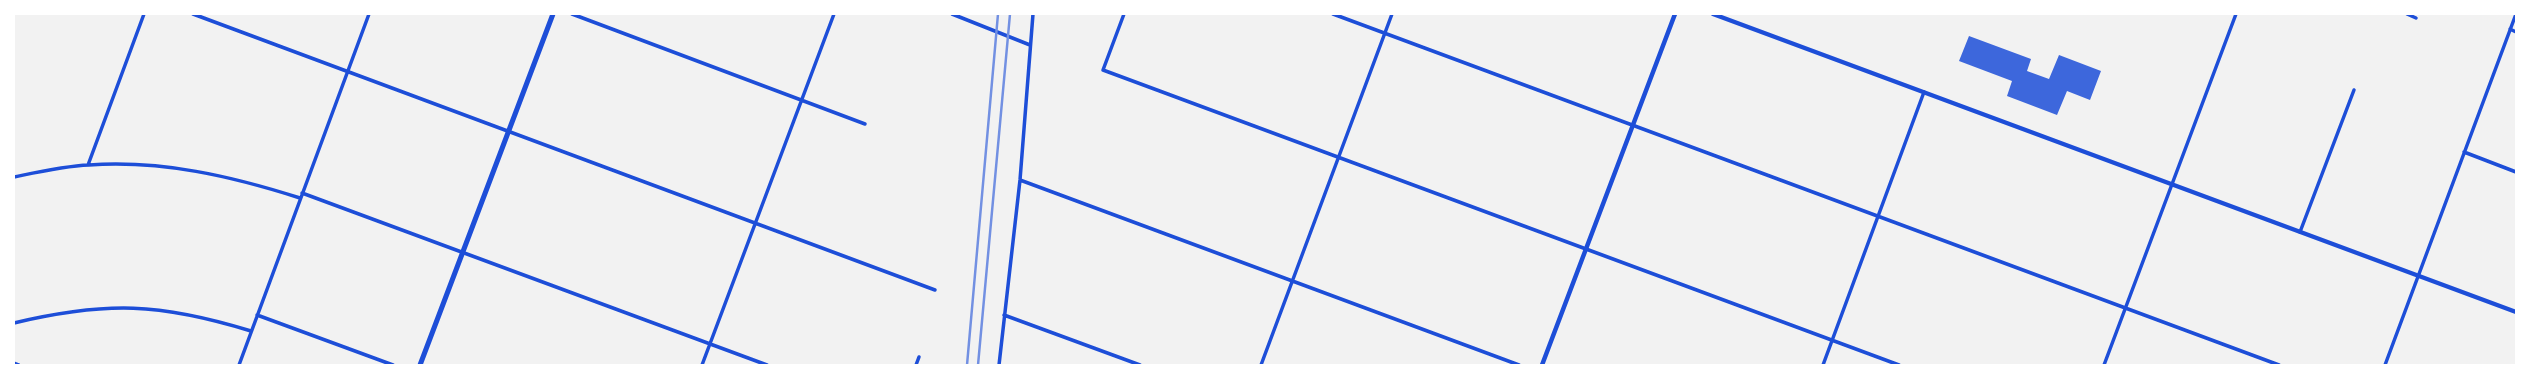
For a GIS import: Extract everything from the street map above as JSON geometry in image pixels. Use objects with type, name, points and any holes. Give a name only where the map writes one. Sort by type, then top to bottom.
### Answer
[{"type":"main road","points":[[420,365],[553,14]]},
{"type":"street","points":[[88,165],[144,14]]},
{"type":"street","points":[[193,14],[935,290]]},
{"type":"street","points":[[239,365],[369,14]]},
{"type":"street","points":[[572,14],[865,124]]},
{"type":"street","points":[[702,365],[834,14]]},
{"type":"street","points":[[952,14],[1030,45]]},
{"type":"street","points":[[999,365],[1020,180],[1033,14]]},
{"type":"street","points":[[1124,14],[1103,70],[1899,365]]},
{"type":"street","points":[[1333,14],[2279,365]]},
{"type":"street","points":[[1261,365],[1392,14]]},
{"type":"street","points":[[1542,365],[1631,125],[1675,14]]},
{"type":"street","points":[[1713,14],[2516,312]]},
{"type":"street","points":[[2104,365],[2236,14]]},
{"type":"street","points":[[2407,14],[2416,18]]},
{"type":"street","points":[[2385,365],[2516,14]]},
{"type":"street","points":[[2510,30],[2516,32]]},
{"type":"street","points":[[2300,232],[2354,90]]},
{"type":"street","points":[[1823,365],[1924,92]]},
{"type":"street","points":[[2464,152],[2516,172]]},
{"type":"street","points":[[14,177],[88,165],[159,166],[203,172],[244,180],[300,198]]},
{"type":"street","points":[[1020,180],[1519,365]]},
{"type":"street","points":[[302,193],[767,365]]},
{"type":"street","points":[[14,323],[79,309],[130,307],[182,312],[252,331]]},
{"type":"street","points":[[257,315],[393,365]]},
{"type":"street","points":[[1004,315],[1140,365]]},
{"type":"street","points":[[916,365],[919,357]]},
{"type":"street","points":[[14,363],[19,365]]},
{"type":"building","points":[[1969,36],[2031,59],[2027,71],[2049,79],[2059,55],[2101,71],[2090,100],[2067,91],[2057,115],[2007,96],[2012,81],[1959,61]]},
{"type":"railway","points":[[967,365],[998,14]]},
{"type":"railway","points":[[978,365],[1010,14]]}]
